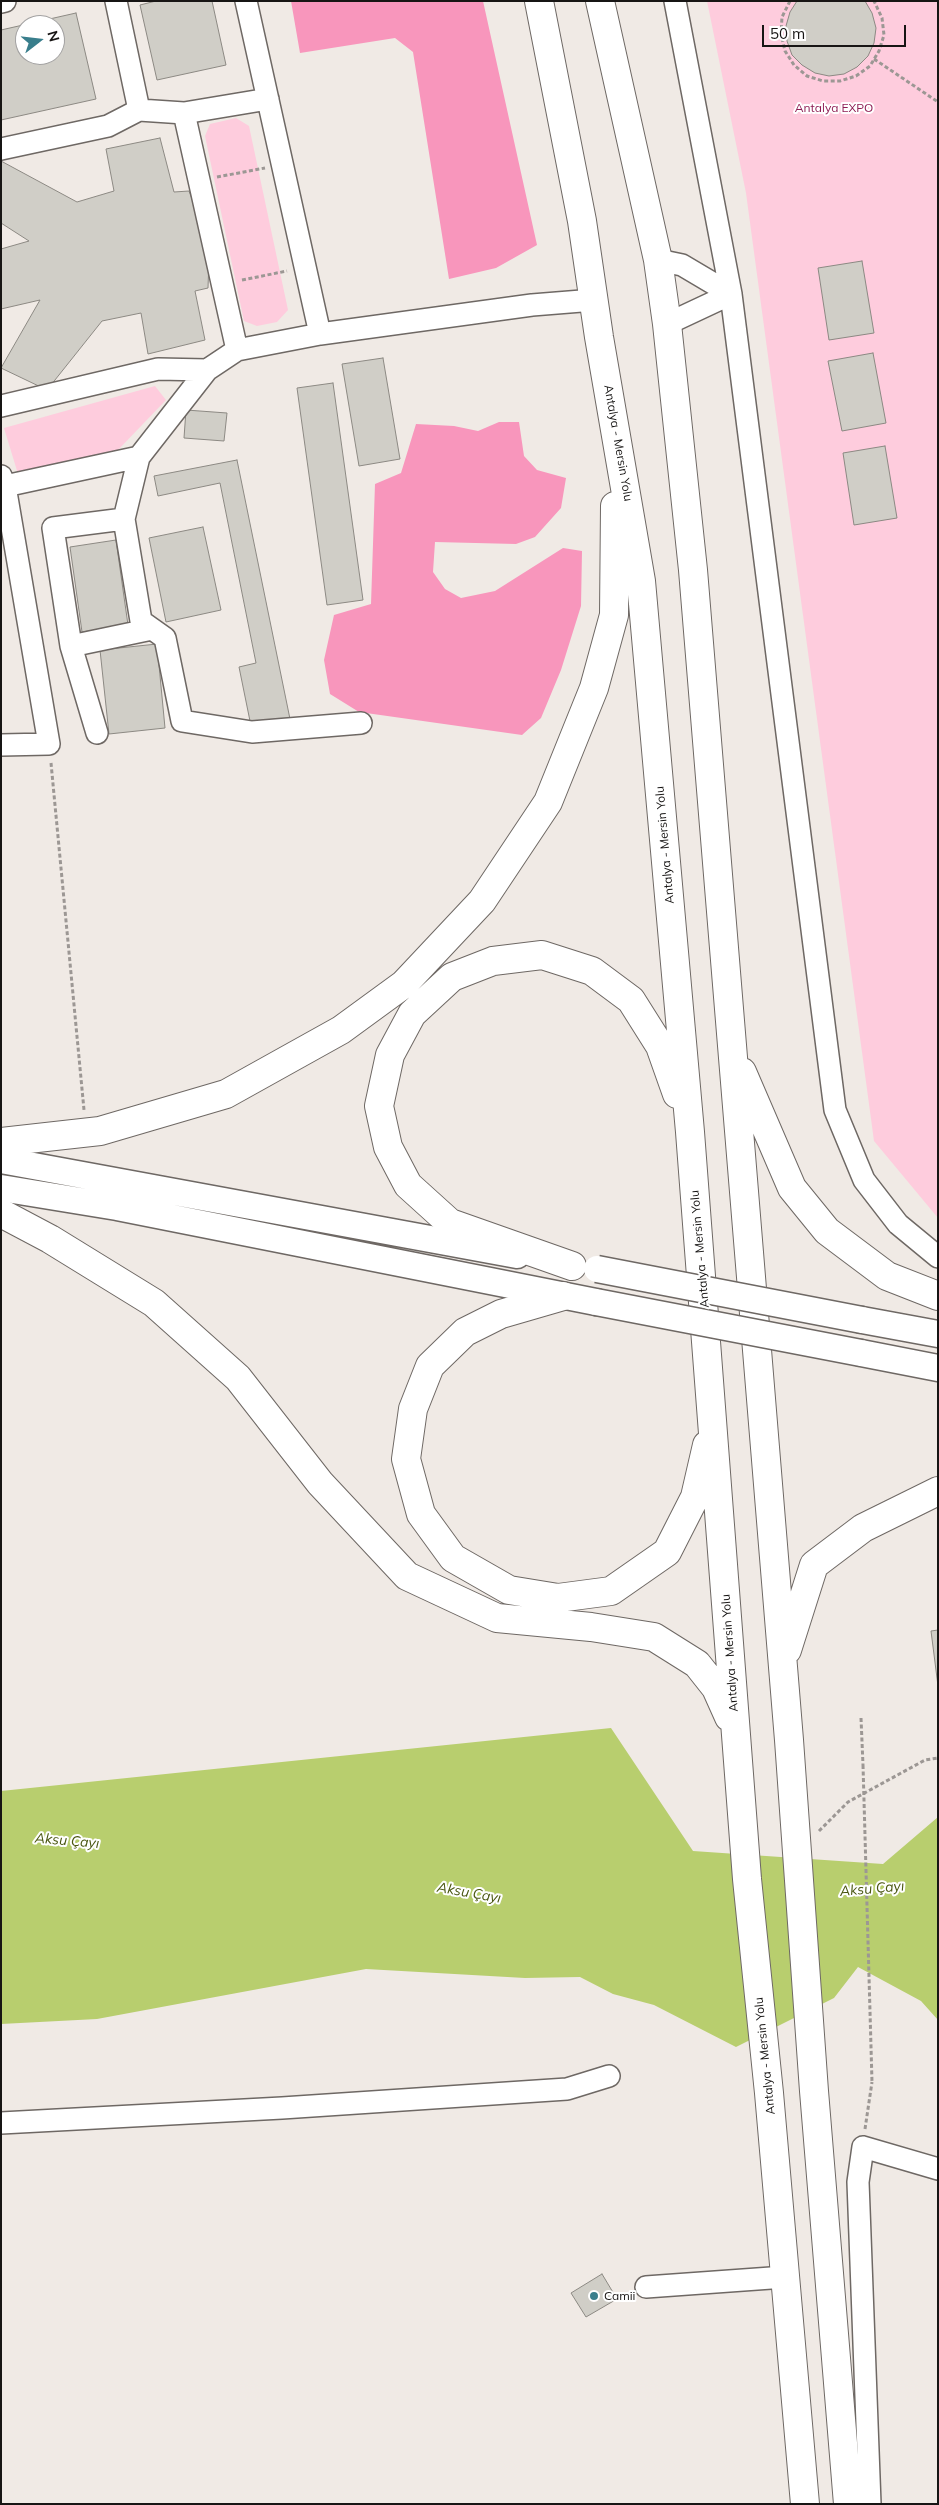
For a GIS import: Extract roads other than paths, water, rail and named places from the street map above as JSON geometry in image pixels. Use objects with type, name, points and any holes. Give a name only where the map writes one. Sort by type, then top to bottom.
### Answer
[{"type":"highway","name":"Antalya - Mersin Yolu","points":[[539,1],[582,221],[641,581],[690,1132],[747,1879],[769,2093],[805,2504]]},
{"type":"highway","points":[[600,1],[658,260],[667,324],[693,570],[783,1663],[814,2091],[848,2504]]},
{"type":"highway","points":[[1,1142],[100,1131],[226,1094],[341,1030],[404,984],[482,901],[548,802],[594,688],[614,615],[616,560],[614,412]]},
{"type":"highway","points":[[584,1267],[450,1223],[408,1185],[388,1147],[379,1106],[390,1055],[412,1014],[452,977],[493,961],[542,955],[592,971],[632,1000],[655,1038],[690,1132]]},
{"type":"highway","points":[[732,1048],[792,1188],[827,1231],[887,1276],[938,1296]]},
{"type":"highway","points":[[1,1213],[50,1239],[154,1303],[238,1378],[320,1482],[407,1576],[497,1618],[591,1627],[654,1637],[697,1664],[716,1688],[736,1735]]},
{"type":"highway","points":[[563,1296],[501,1314],[465,1332],[430,1366],[413,1409],[406,1460],[421,1514],[453,1558],[509,1590],[558,1598],[611,1591],[666,1552],[696,1497],[713,1416]]},
{"type":"highway","points":[[783,1663],[814,1565],[863,1528],[938,1491]]},
{"type":"main road","points":[[1,1160],[938,1334]]},
{"type":"main road","points":[[1,1188],[117,1207],[563,1296],[938,1368]]},
{"type":"street","points":[[116,1],[139,110]]},
{"type":"street","points":[[246,1],[320,334]]},
{"type":"street","points":[[675,1],[731,294],[835,1110],[864,1180],[898,1224],[938,1257]]},
{"type":"street","points":[[1,148],[108,126],[139,110],[184,113],[268,99]]},
{"type":"street","points":[[184,113],[237,350]]},
{"type":"street","points":[[658,260],[682,265],[731,294]]},
{"type":"street","points":[[667,324],[731,294]]},
{"type":"street","points":[[361,723],[252,732],[182,721],[165,638],[141,621],[124,519],[138,457],[207,370],[237,350],[320,334],[532,306],[594,300]]},
{"type":"street","points":[[1,406],[158,369],[207,370]]},
{"type":"street","points":[[1,745],[49,744],[3,481],[138,457]]},
{"type":"street","points":[[98,733],[71,646],[53,528],[124,519]]},
{"type":"street","points":[[71,646],[152,629]]},
{"type":"street","points":[[1,2123],[282,2108],[567,2089],[609,2076]]},
{"type":"street","points":[[870,2504],[858,2182],[862,2147],[938,2169]]},
{"type":"street","points":[[646,2287],[785,2277]]},
{"type":"water","name":"Aksu Çayı","points":[[611,1728],[693,1851],[883,1864],[938,1817],[938,2020],[921,2001],[858,1967],[834,1998],[736,2047],[654,2005],[613,1994],[580,1977],[525,1978],[366,1969],[97,2019],[1,2024],[1,1791]]},
{"type":"place","name":"Camii","points":[[594,2296]]},
{"type":"park label","name":"Antalya EXPO","points":[[834,108]]}]
